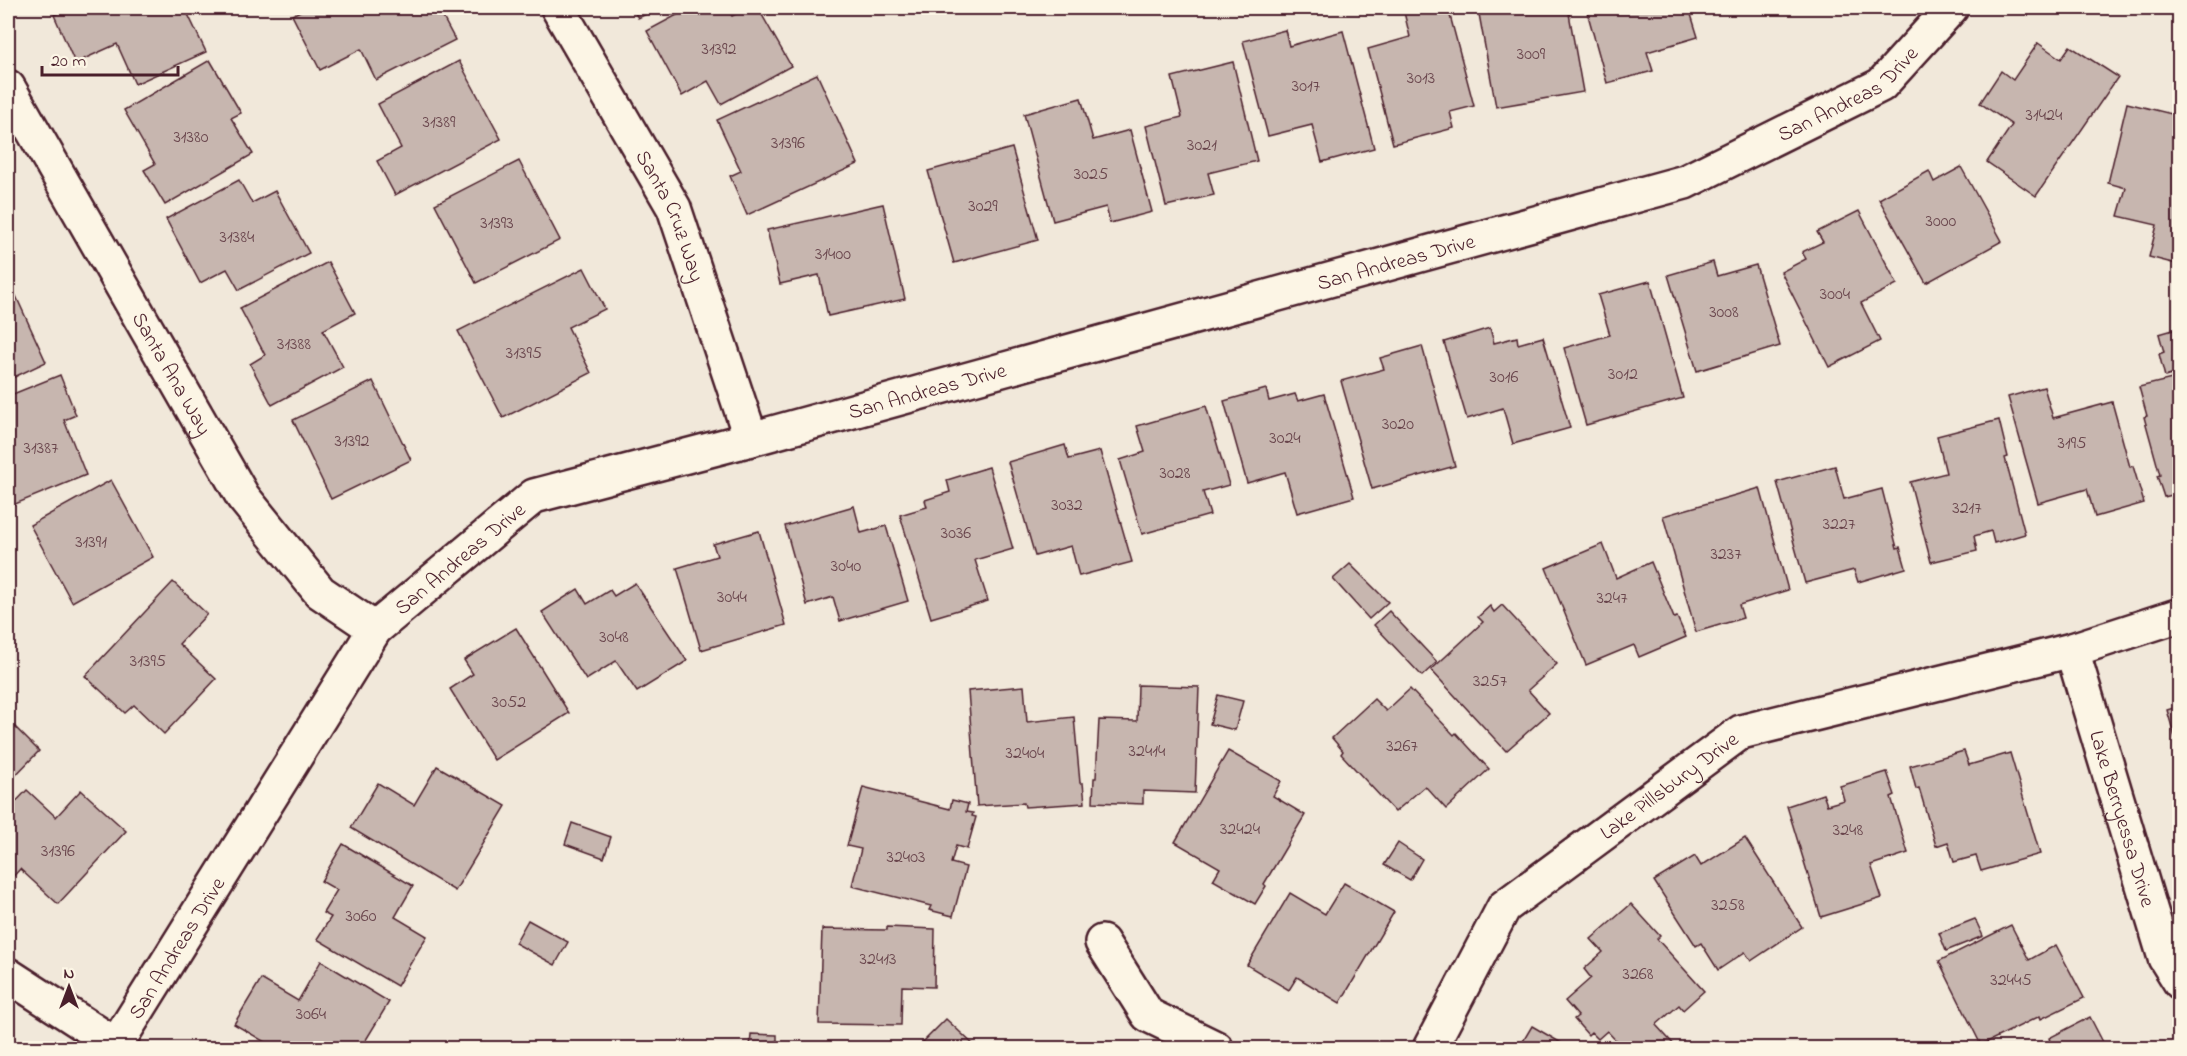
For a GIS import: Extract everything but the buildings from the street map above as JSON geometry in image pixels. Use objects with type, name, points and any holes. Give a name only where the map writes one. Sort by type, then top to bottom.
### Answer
[{"type":"street","name":"Santa Cruz Way","points":[[558,8],[674,208],[751,439]]},
{"type":"street","name":"San Andreas Drive","points":[[115,1047],[375,629],[534,496],[751,439],[1685,182],[1881,85],[1951,8]]},
{"type":"street","name":"Santa Ana Way","points":[[8,87],[243,497],[320,592],[375,629]]},
{"type":"street","name":"Lake Pillsbury Drive","points":[[1430,1048],[1504,907],[1742,732],[2072,650],[2180,615]]},
{"type":"street","name":"Lake Berryessa Drive","points":[[2072,650],[2165,958],[2180,982]]},
{"type":"street","points":[[1102,942],[1148,1015],[1216,1048]]},
{"type":"street","points":[[8,975],[115,1047]]}]
